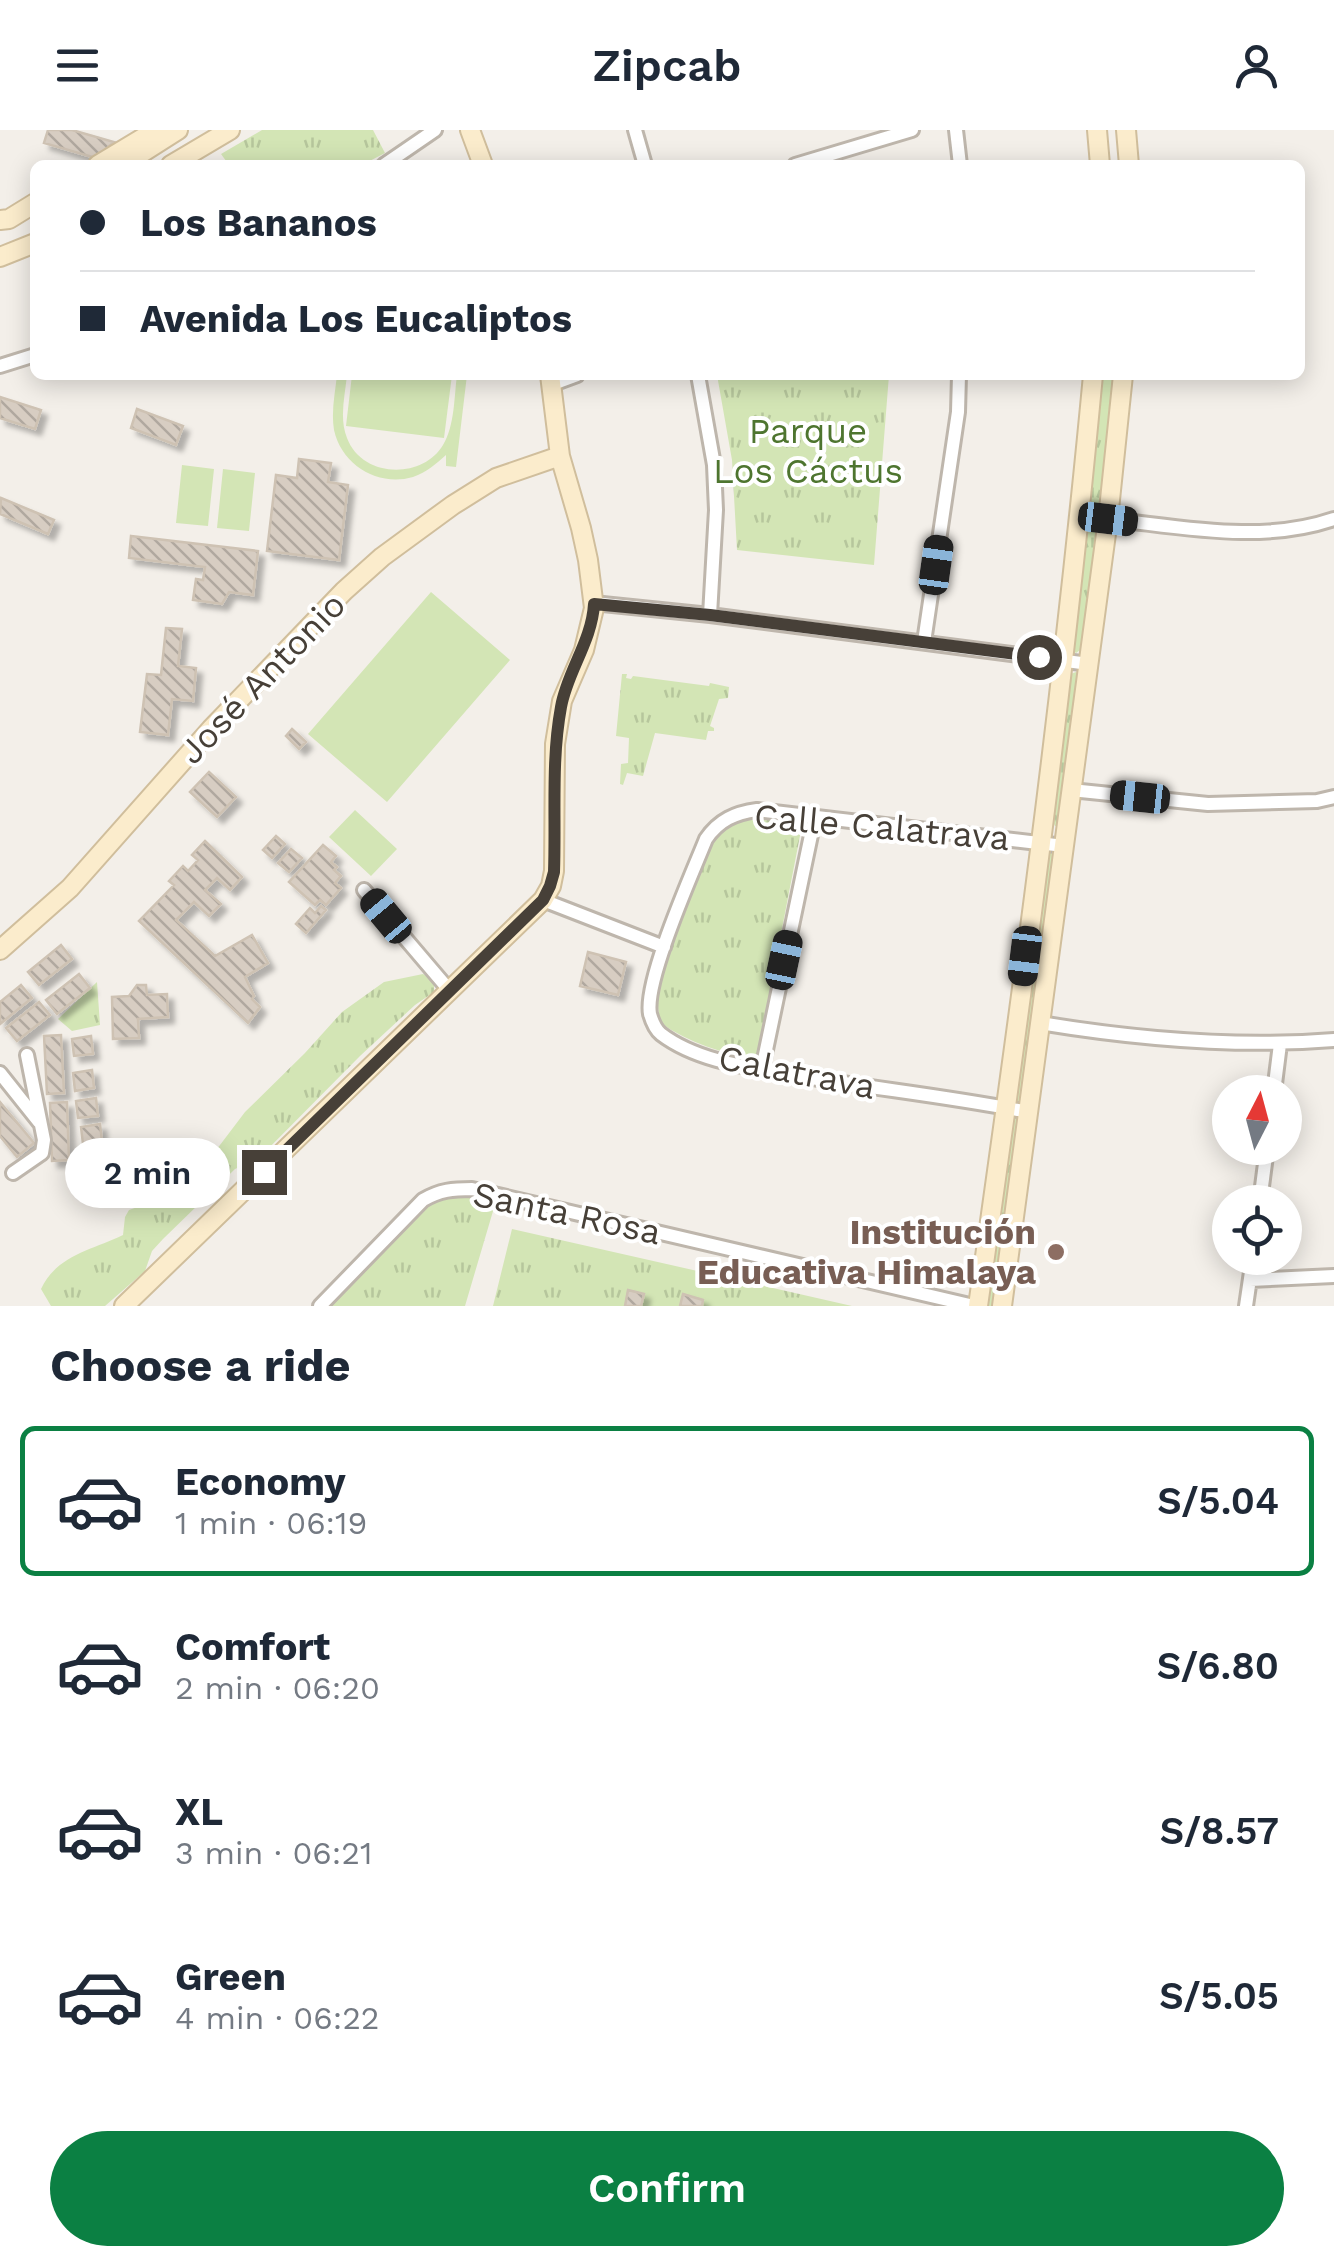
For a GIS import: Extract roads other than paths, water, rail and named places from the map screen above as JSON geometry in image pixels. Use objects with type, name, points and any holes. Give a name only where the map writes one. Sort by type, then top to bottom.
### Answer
[{"type":"main road","points":[[106,160],[156,130]]},
{"type":"main road","points":[[131,160],[178,130]]},
{"type":"main road","points":[[179,160],[230,130]]},
{"type":"main road","points":[[470,130],[482,160]]},
{"type":"main road","points":[[1096,130],[1099,160]]},
{"type":"main road","points":[[1126,130],[1129,160]]},
{"type":"main road","points":[[0,220],[30,206]]},
{"type":"main road","points":[[0,235],[30,220]]},
{"type":"main road","points":[[0,257],[30,245]]},
{"type":"main road","points":[[132,1303],[543,900],[550,886],[554,872],[555,744],[562,701],[584,650],[594,604],[581,528],[560,456],[550,380]]},
{"type":"main road","points":[[976,1306],[1040,842],[1092,380]]},
{"type":"main road","points":[[1002,1306],[1108,519],[1122,380]]},
{"type":"main road","name":"José Antonio","points":[[0,950],[70,888],[207,732],[382,557],[496,478],[560,456]]},
{"type":"street","points":[[391,160],[435,130]]},
{"type":"street","points":[[635,130],[644,160]]},
{"type":"street","points":[[811,160],[912,130]]},
{"type":"street","points":[[956,130],[959,160]]},
{"type":"street","points":[[0,366],[30,357]]},
{"type":"street","points":[[699,380],[714,465],[716,510],[710,615]]},
{"type":"street","points":[[924,642],[960,380]]},
{"type":"street","points":[[1108,519],[1229,533],[1311,527],[1334,519]]},
{"type":"street","points":[[594,604],[710,615],[1088,664]]},
{"type":"street","points":[[1072,790],[1208,804],[1334,798]]},
{"type":"street","name":"Calle Calatrava","points":[[664,947],[706,839],[716,826],[741,812],[815,816],[1064,846]]},
{"type":"street","points":[[762,1069],[815,816]]},
{"type":"street","points":[[364,890],[450,991]]},
{"type":"street","points":[[543,900],[664,947]]},
{"type":"street","name":"Calatrava","points":[[664,947],[650,1010],[660,1033],[689,1049],[734,1064],[1028,1112]]},
{"type":"street","points":[[1040,1023],[1160,1039],[1280,1044],[1334,1040]]},
{"type":"street","points":[[1276,1075],[1280,1044]]},
{"type":"street","points":[[13,1173],[42,1153],[44,1140],[27,1055]]},
{"type":"street","points":[[0,1073],[42,1126]]},
{"type":"street","name":"Santa Rosa","points":[[320,1306],[423,1200],[450,1188],[472,1189],[976,1306]]},
{"type":"street","points":[[1246,1306],[1251,1275]]},
{"type":"street","points":[[1250,1280],[1334,1276]]},
{"type":"place","name":"Institución Educativa Himalaya","points":[[1056,1252]]},
{"type":"park label","name":"Parque Los Cáctus","points":[[808,451]]}]
